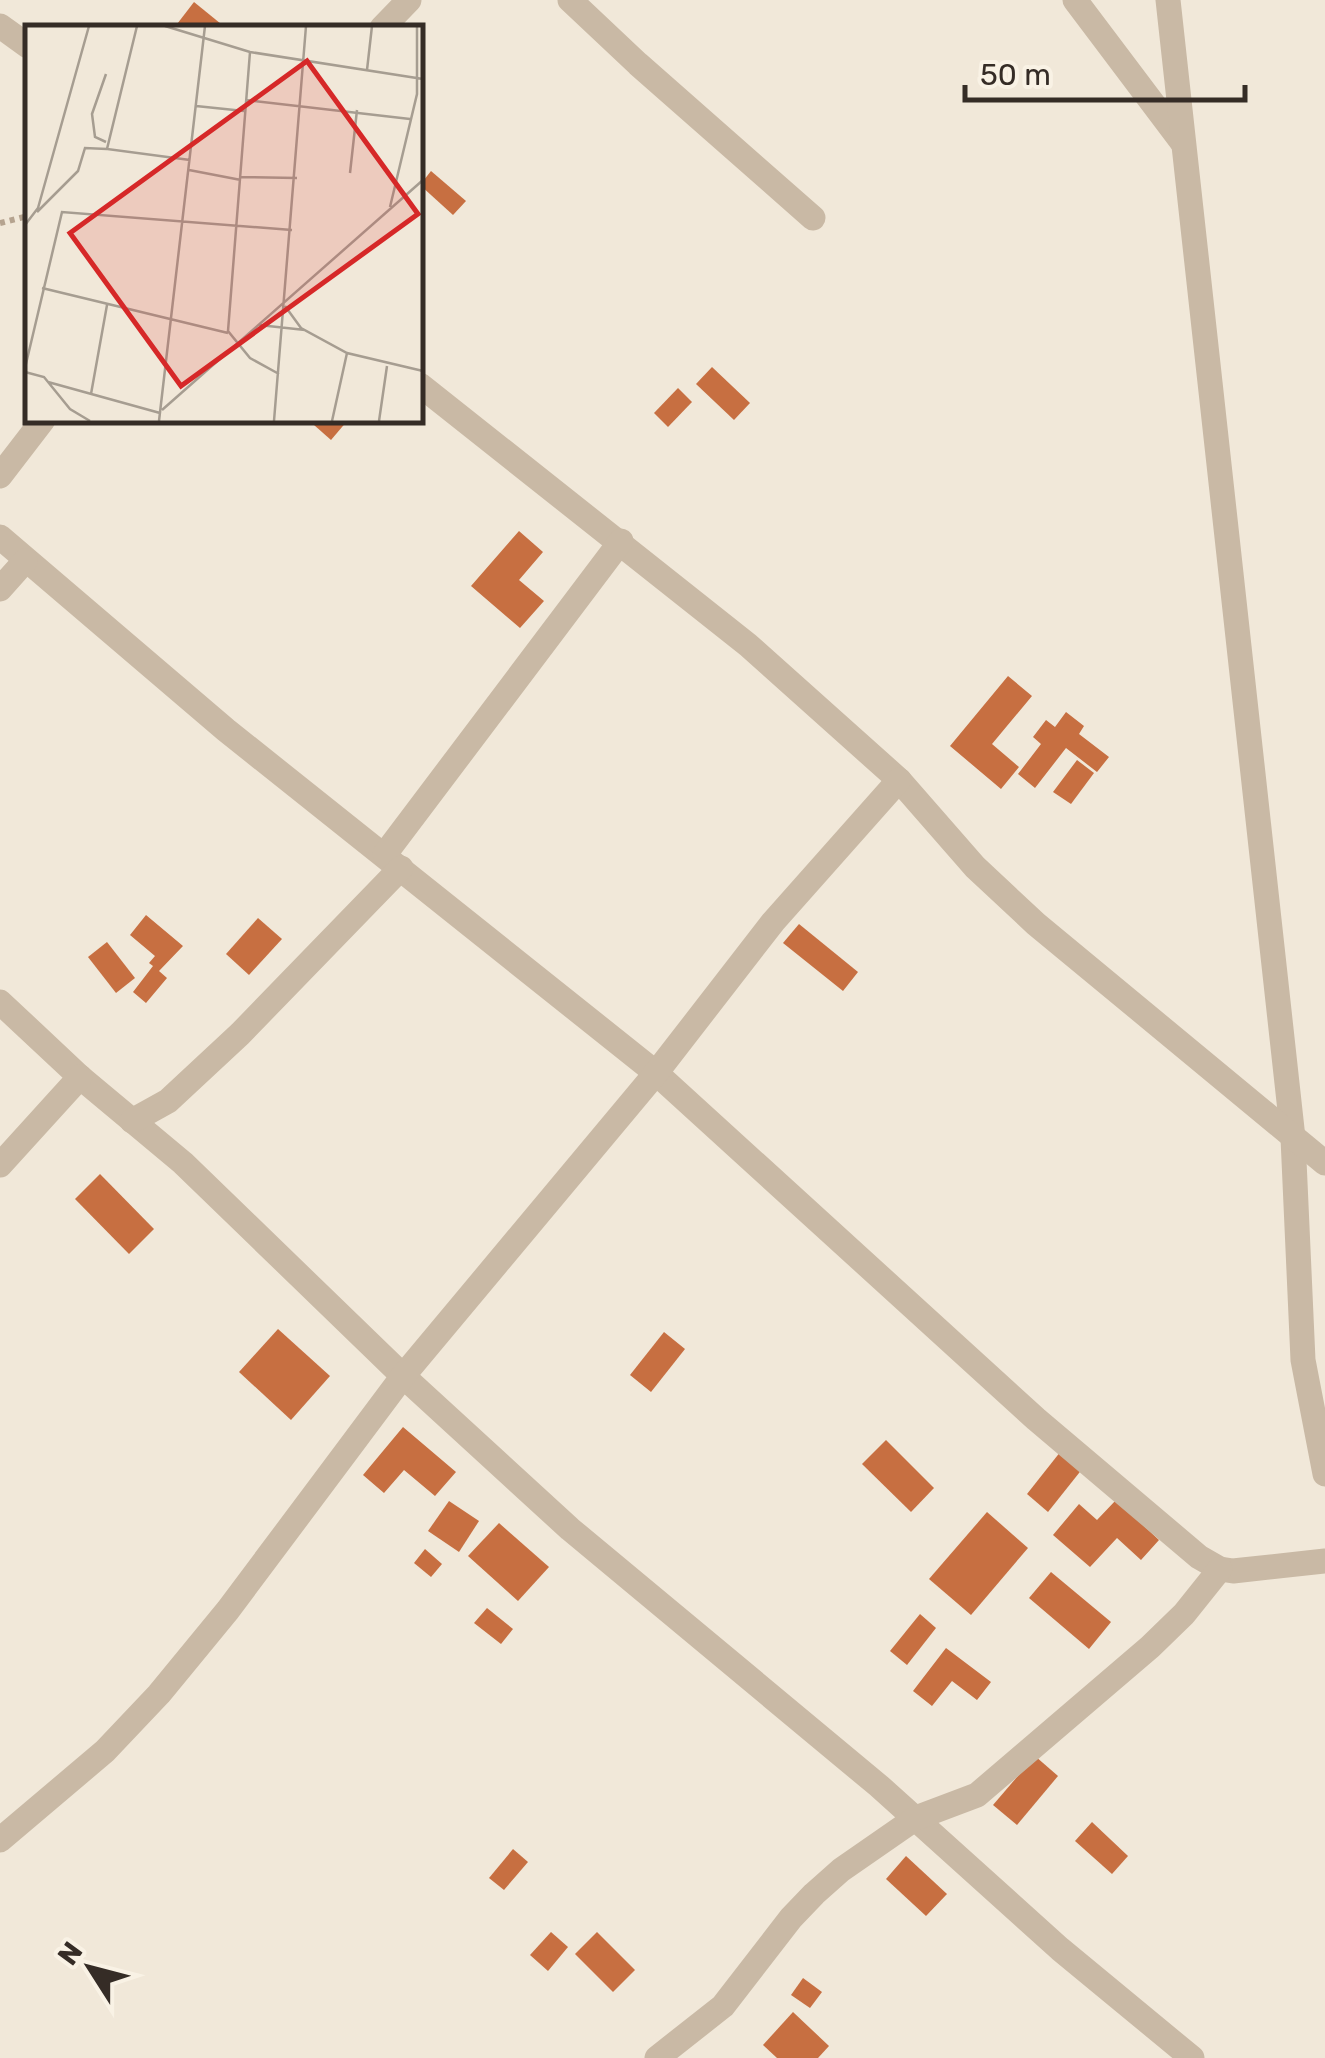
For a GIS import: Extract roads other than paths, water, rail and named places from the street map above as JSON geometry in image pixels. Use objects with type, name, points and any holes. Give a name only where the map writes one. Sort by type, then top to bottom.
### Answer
[{"type":"street","points":[[385,25],[409,0]]},
{"type":"street","points":[[570,0],[813,218]]},
{"type":"street","points":[[1075,0],[1182,142]]},
{"type":"street","points":[[1168,0],[1293,1138],[1303,1360],[1325,1474]]},
{"type":"street","points":[[0,26],[25,44]]},
{"type":"street","points":[[422,387],[748,645],[899,780],[975,867],[1036,924],[1325,1164]]},
{"type":"street","points":[[0,476],[42,422]]},
{"type":"street","points":[[0,537],[226,730],[656,1073],[1036,1419],[1198,1557],[1220,1569],[1266,1569],[1325,1561]]},
{"type":"street","points":[[132,1120],[168,1101],[240,1034],[393,861],[621,541]]},
{"type":"street","points":[[0,588],[25,561]]},
{"type":"street","points":[[0,1840],[83,1772],[160,1694],[228,1610],[403,1376],[656,1073],[773,922],[899,780]]},
{"type":"street","points":[[0,1002],[80,1077],[183,1163],[403,1376],[570,1529],[916,1818],[1060,1949],[1192,2058]]},
{"type":"street","points":[[0,1165],[80,1077]]},
{"type":"street","points":[[1293,1138],[1325,1138]]},
{"type":"street","points":[[1303,1360],[1325,1342]]},
{"type":"street","points":[[657,2058],[723,2006],[791,1918],[841,1870],[916,1818],[978,1795],[1150,1647],[1184,1614],[1220,1569]]}]
